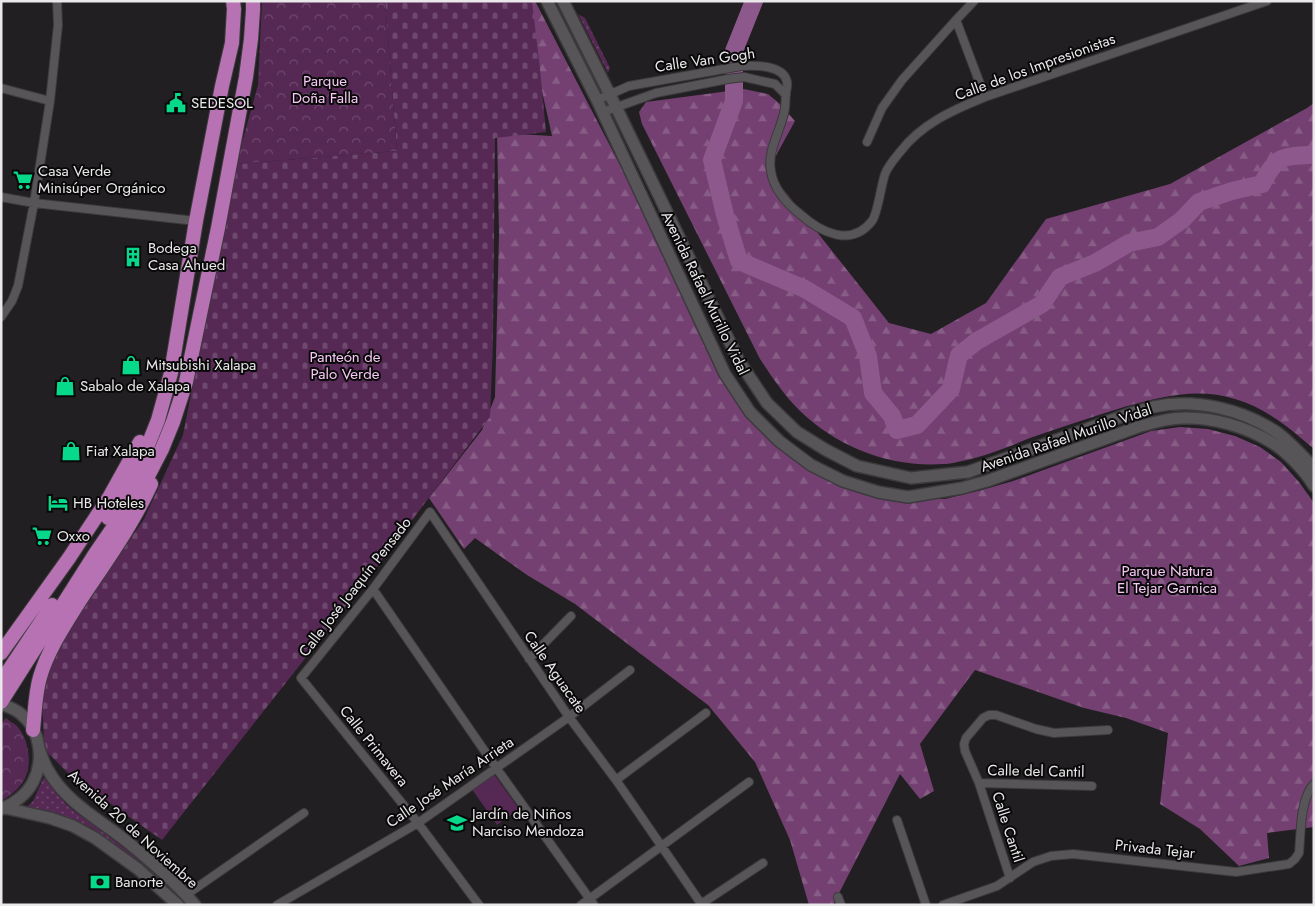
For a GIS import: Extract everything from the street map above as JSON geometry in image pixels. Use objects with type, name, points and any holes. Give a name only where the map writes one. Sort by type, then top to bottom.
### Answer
[{"type":"highway","points":[[1,682],[119,501],[137,468],[158,420],[171,373],[196,221],[232,43],[234,1]]},
{"type":"highway","points":[[1,703],[95,554],[147,478],[173,422],[186,382],[218,228],[246,77],[254,10],[253,1]]},
{"type":"highway","points":[[1,653],[69,558],[110,496],[142,438],[158,420]]},
{"type":"highway","points":[[33,730],[39,678],[46,659],[61,631],[137,513],[156,472],[162,449]]},
{"type":"main road","name":"Avenida Rafael Murillo Vidal","points":[[547,1],[603,112],[725,374],[750,412],[779,441],[811,465],[843,481],[878,492],[908,496],[962,488],[988,481],[1138,427],[1159,421],[1183,418],[1207,420],[1252,432],[1273,443],[1292,460],[1314,486]]},
{"type":"main road","name":"Avenida Rafael Murillo Vidal","points":[[563,1],[739,361],[768,403],[797,432],[857,466],[910,478],[968,472],[1155,406],[1208,405],[1257,421],[1279,435],[1314,468]]},
{"type":"main road","points":[[1,703],[23,716],[33,730]]},
{"type":"main road","name":"Avenida 20 de Noviembre","points":[[33,730],[48,770],[57,784],[70,798],[130,844],[186,894],[195,905]]},
{"type":"main road","points":[[3,808],[22,796],[33,783],[39,766],[39,749]]},
{"type":"main road","name":"Avenida 20 de Noviembre","points":[[3,808],[50,818],[73,826],[95,838],[138,869],[178,905]]},
{"type":"street","points":[[1,317],[12,301],[18,286],[34,203],[50,101],[58,25],[56,1]]},
{"type":"street","points":[[867,142],[882,108],[902,80],[974,1]]},
{"type":"street","name":"Calle de los Impresionistas","points":[[786,95],[785,112],[772,151],[770,171],[777,189],[792,208],[811,224],[842,236],[860,232],[873,220],[886,172],[900,151],[914,135],[944,115],[985,97],[1252,4],[1266,1]]},
{"type":"street","points":[[956,20],[985,97]]},
{"type":"street","name":"Calle Van Gogh","points":[[597,100],[629,86],[756,65],[765,66],[780,72],[787,82],[786,95]]},
{"type":"street","name":"Calle Van Gogh","points":[[603,112],[656,93],[744,77],[775,84],[786,95]]},
{"type":"street","points":[[654,81],[656,93]]},
{"type":"street","points":[[1,88],[50,101]]},
{"type":"street","points":[[1,197],[34,203],[196,221]]},
{"type":"street","name":"Calle José Joaquín Pensado","points":[[301,678],[373,589],[430,512]]},
{"type":"street","name":"Calle Aguacate","points":[[430,512],[569,717],[616,780],[702,904]]},
{"type":"street","points":[[373,589],[497,769],[592,902]]},
{"type":"street","points":[[529,659],[571,616]]},
{"type":"street","name":"Calle José María Arrieta","points":[[277,905],[418,823],[497,769],[630,670]]},
{"type":"street","name":"Calle Primavera","points":[[301,678],[418,823],[479,905]]},
{"type":"street","points":[[616,780],[706,713]]},
{"type":"street","name":"Calle Cantil","points":[[1010,878],[979,783],[965,752],[964,744],[966,738],[983,718],[990,715],[996,715],[1036,729],[1054,733],[1108,730]]},
{"type":"street","points":[[581,905],[592,902],[662,845],[749,782]]},
{"type":"street","name":"Calle del Cantil","points":[[979,783],[1092,786]]},
{"type":"street","name":"Privada Tejar","points":[[943,905],[997,886],[1033,862],[1051,856],[1073,854],[1236,872],[1289,864],[1299,853],[1304,800],[1314,784]]},
{"type":"street","points":[[186,894],[304,813]]},
{"type":"street","points":[[897,820],[926,905]]},
{"type":"street","points":[[702,904],[763,863]]},
{"type":"green space","name":"Parque Doña Falla","points":[[262,1],[385,1],[397,151],[236,164],[258,85]]},
{"type":"green space","name":"Panteón de Palo Verde","points":[[385,1],[532,1],[546,132],[495,138],[493,340],[490,417],[366,581],[162,840],[71,776],[46,751],[42,697],[46,675],[64,635],[144,519],[183,435],[236,164],[397,151]]},
{"type":"green space","name":"Parque Natura El Tejar Garnica","points":[[522,1],[535,1],[750,416],[830,479],[915,499],[945,499],[1013,481],[1151,431],[1180,427],[1208,429],[1235,436],[1260,447],[1281,462],[1314,503],[1314,827],[1267,833],[1269,858],[1239,866],[1200,829],[1160,804],[1168,733],[1126,718],[1084,708],[975,670],[920,744],[934,791],[920,799],[900,774],[833,905],[809,905],[790,840],[755,762],[708,705],[575,604],[527,575],[475,538],[464,549],[429,498],[482,430],[495,397],[499,234],[497,133],[552,136]]},
{"type":"green space","points":[[578,14],[585,18],[610,68],[608,73]]},
{"type":"green space","points":[[744,89],[768,94],[795,121],[768,170],[889,323],[931,334],[986,303],[1046,219],[1170,184],[1314,103],[1314,449],[1287,426],[1267,413],[1235,399],[1207,394],[1179,395],[1138,403],[1053,430],[988,454],[948,464],[924,464],[884,458],[847,444],[830,435],[799,410],[778,386],[760,359],[642,124],[639,112],[646,102]]},
{"type":"green space","points":[[6,718],[20,729],[26,740],[29,764],[21,785],[16,791],[1,801],[1,724]]},
{"type":"green space","points":[[491,770],[519,809],[497,825],[469,785]]},
{"type":"green space","points":[[44,777],[69,807],[143,864],[186,905],[144,866],[92,828],[75,821],[25,809],[33,801]]},
{"type":"waterway","points":[[754,1],[734,51],[734,101],[712,160],[725,215],[739,261],[805,289],[853,318],[868,356],[873,393],[892,416],[897,430],[917,425],[951,389],[959,355],[977,341],[1042,304],[1060,277],[1095,263],[1129,243],[1158,237],[1182,220],[1199,202],[1232,191],[1262,184],[1272,167],[1282,159],[1314,155]]},
{"type":"place","name":"SEDESOL","points":[[176,103]]},
{"type":"place","name":"Casa Verde Minisúper Orgánico","points":[[23,180]]},
{"type":"place","name":"Bodega Casa Ahued","points":[[133,257]]},
{"type":"place","name":"Mitsubishi Xalapa","points":[[131,365]]},
{"type":"place","name":"Sabalo de Xalapa","points":[[65,386]]},
{"type":"place","name":"Fiat Xalapa","points":[[71,451]]},
{"type":"place","name":"HB Hoteles","points":[[58,503]]},
{"type":"place","name":"Oxxo","points":[[42,536]]},
{"type":"place","name":"Jardín de Niños Narciso Mendoza","points":[[457,823]]},
{"type":"place","name":"Banorte","points":[[100,882]]}]
